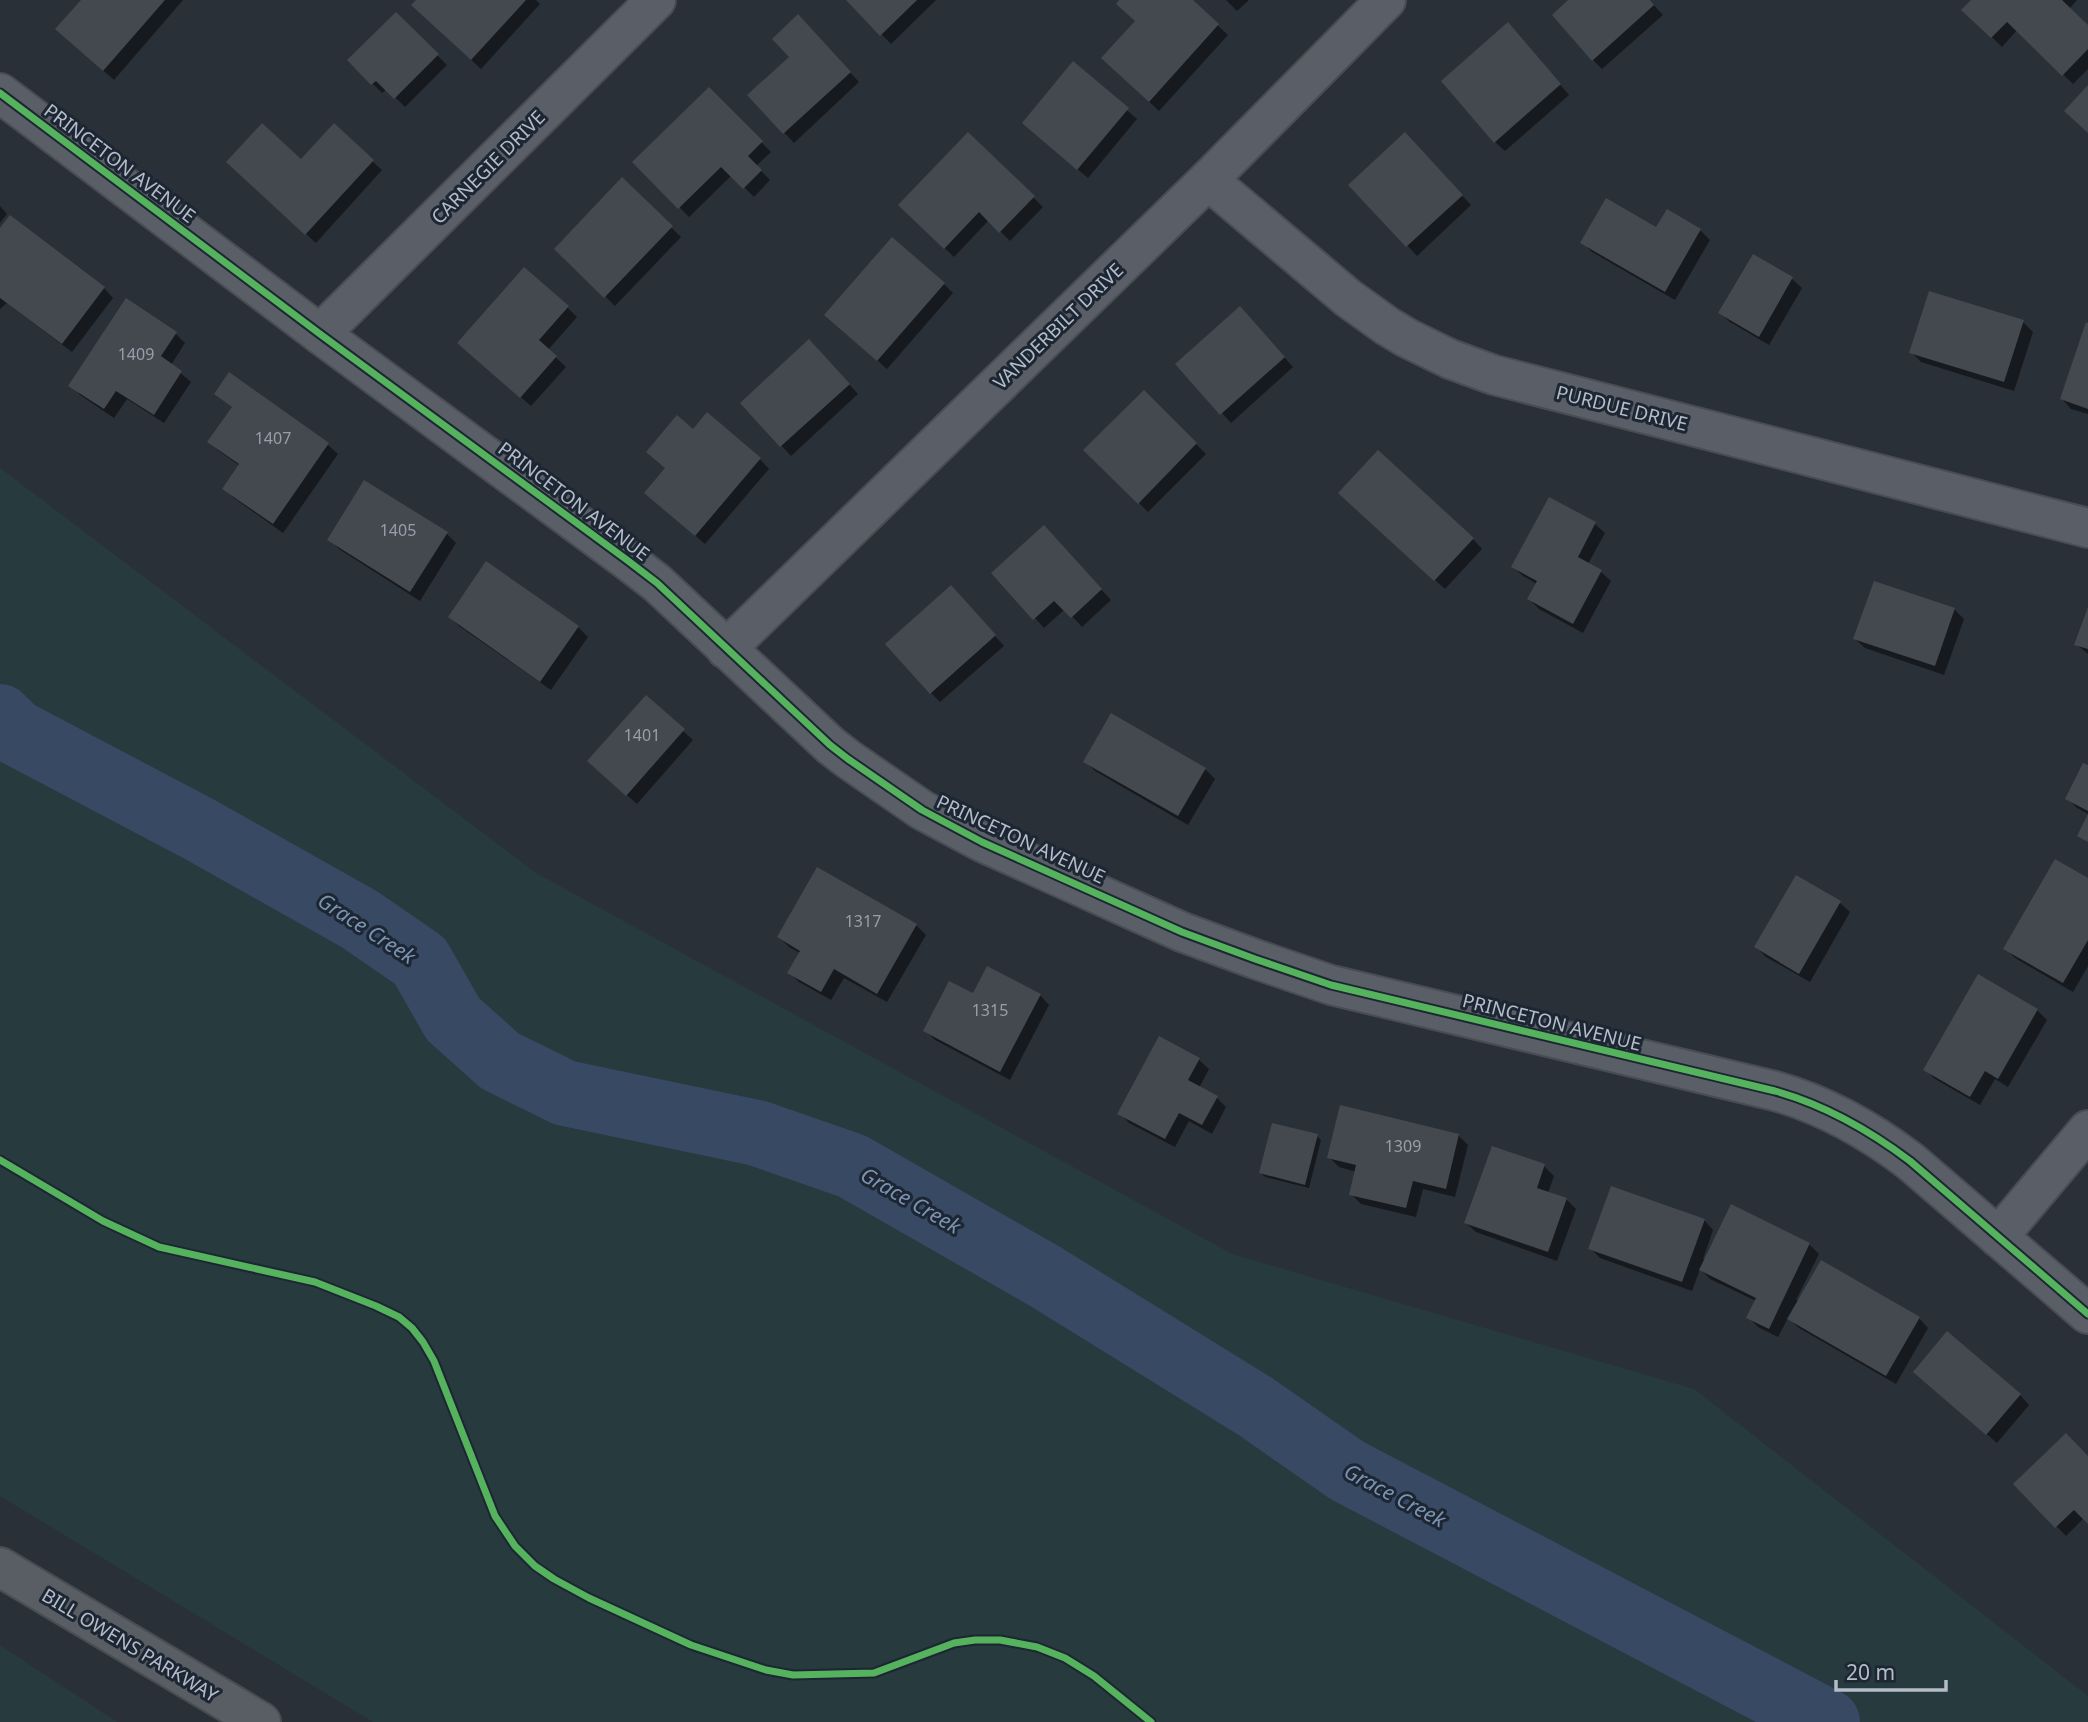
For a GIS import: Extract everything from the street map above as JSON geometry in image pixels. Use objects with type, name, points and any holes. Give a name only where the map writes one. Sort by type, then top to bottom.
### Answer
[{"type":"main road","name":"BILL OWENS PARKWAY","points":[[0,1567],[261,1722]]},
{"type":"street","name":"CARNEGIE DRIVE","points":[[320,334],[656,0]]},
{"type":"street","name":"VANDERBILT DRIVE","points":[[726,649],[1208,180],[1386,0]]},
{"type":"street","name":"PRINCETON AVENUE","points":[[0,93],[320,334],[635,565],[848,760],[922,810],[982,842],[1182,932],[1305,976],[1804,1100],[1845,1118],[1892,1147],[2088,1314]]},
{"type":"street","name":"PURDUE DRIVE","points":[[1208,180],[1367,312],[1407,338],[1450,359],[1494,375],[2088,528]]},
{"type":"street","points":[[1998,1237],[2088,1130]]},
{"type":"green space","points":[[0,468],[536,873],[1232,1254],[1694,1389],[2088,1696],[2088,1722],[373,1722],[0,1496]]},
{"type":"green space","points":[[0,1645],[117,1722],[0,1722]]},
{"type":"building","points":[[81,0],[165,0],[103,71],[55,29]]},
{"type":"building","points":[[416,0],[526,0],[471,60],[411,5]]},
{"type":"building","points":[[846,0],[917,0],[880,36]]},
{"type":"building","points":[[1119,0],[1193,0],[1219,24],[1149,102],[1101,58],[1135,21],[1116,4]]},
{"type":"building","points":[[1568,0],[1650,0],[1654,5],[1592,61],[1552,15]]},
{"type":"building","points":[[1971,0],[2062,0],[2088,25],[2088,49],[2062,76],[2007,22],[1991,38],[1961,10]]},
{"type":"building","points":[[396,12],[439,54],[394,99],[376,81],[371,85],[347,60]]},
{"type":"building","points":[[798,14],[851,72],[783,134],[747,95],[789,57],[772,39]]},
{"type":"building","points":[[1508,22],[1561,84],[1494,143],[1441,81]]},
{"type":"building","points":[[1073,61],[1129,108],[1077,170],[1022,123]]},
{"type":"building","points":[[2088,85],[2088,133],[2064,111]]},
{"type":"building","points":[[709,87],[763,141],[748,156],[762,170],[743,189],[721,167],[678,209],[632,162]]},
{"type":"building","points":[[262,123],[301,159],[334,123],[374,160],[305,235],[226,162]]},
{"type":"building","points":[[968,132],[1035,196],[999,233],[979,212],[944,249],[898,205]]},
{"type":"building","points":[[1405,132],[1463,195],[1406,247],[1348,185]]},
{"type":"building","points":[[622,177],[673,226],[604,298],[554,249]]},
{"type":"building","points":[[1606,198],[1656,227],[1667,209],[1701,229],[1665,292],[1580,243]]},
{"type":"building","points":[[10,215],[105,287],[62,344],[0,298],[0,228]]},
{"type":"building","points":[[892,237],[945,283],[877,361],[824,315]]},
{"type":"building","points":[[1753,254],[1793,277],[1759,337],[1718,313]]},
{"type":"building","points":[[524,267],[569,306],[539,340],[557,356],[520,398],[457,343]]},
{"type":"building","points":[[1929,291],[2024,320],[2004,382],[1909,353]]},
{"type":"building","points":[[126,298],[177,332],[161,356],[182,371],[154,415],[116,391],[104,409],[68,386]]},
{"type":"building","points":[[1240,306],[1285,357],[1220,415],[1175,364]]},
{"type":"building","points":[[2086,322],[2088,323],[2088,409],[2060,399]]},
{"type":"building","points":[[809,339],[850,384],[780,447],[740,403]]},
{"type":"building","points":[[229,372],[329,443],[273,524],[222,489],[239,464],[207,442],[232,407],[214,394]]},
{"type":"building","points":[[1144,390],[1197,443],[1138,504],[1083,450]]},
{"type":"building","points":[[707,412],[761,458],[695,536],[644,493],[665,468],[646,452],[677,415],[693,429]]},
{"type":"building","points":[[1378,450],[1474,538],[1434,581],[1338,493]]},
{"type":"building","points":[[364,480],[448,532],[410,592],[327,540]]},
{"type":"building","points":[[1549,497],[1596,522],[1578,557],[1602,570],[1573,624],[1527,599],[1537,581],[1511,567]]},
{"type":"building","points":[[1044,525],[1102,589],[1071,618],[1054,601],[1033,620],[991,573]]},
{"type":"building","points":[[486,561],[579,626],[540,682],[448,617]]},
{"type":"building","points":[[1874,581],[1955,608],[1935,666],[1853,639]]},
{"type":"building","points":[[951,585],[996,635],[930,694],[885,644]]},
{"type":"building","points":[[2088,607],[2088,649],[2074,645]]},
{"type":"building","points":[[646,695],[685,729],[626,796],[587,761]]},
{"type":"building","points":[[1111,713],[1206,768],[1178,816],[1083,762]]},
{"type":"building","points":[[2083,763],[2088,765],[2088,811],[2065,799]]},
{"type":"building","points":[[2088,814],[2088,842],[2077,836]]},
{"type":"building","points":[[2055,859],[2088,878],[2088,940],[2063,983],[2003,949]]},
{"type":"building","points":[[817,867],[917,924],[877,994],[834,969],[821,992],[787,973],[800,951],[777,937]]},
{"type":"building","points":[[1796,875],[1841,901],[1799,974],[1754,947]]},
{"type":"building","points":[[987,966],[1041,994],[1000,1072],[923,1031],[949,981],[973,993]]},
{"type":"building","points":[[1978,974],[2038,1009],[1998,1079],[1985,1071],[1970,1097],[1923,1070]]},
{"type":"building","points":[[1159,1036],[1200,1058],[1188,1080],[1218,1096],[1202,1125],[1179,1113],[1165,1139],[1117,1114]]},
{"type":"building","points":[[1340,1105],[1459,1134],[1446,1189],[1413,1181],[1406,1208],[1349,1195],[1356,1165],[1327,1158]]},
{"type":"building","points":[[1272,1123],[1318,1134],[1305,1185],[1259,1173]]},
{"type":"building","points":[[1492,1146],[1545,1164],[1537,1188],[1567,1198],[1548,1252],[1464,1223]]},
{"type":"building","points":[[1611,1186],[1705,1219],[1682,1282],[1588,1249]]},
{"type":"building","points":[[1731,1204],[1810,1243],[1769,1329],[1746,1318],[1756,1298],[1699,1270]]},
{"type":"building","points":[[1821,1260],[1920,1317],[1886,1376],[1787,1319]]},
{"type":"building","points":[[1947,1331],[2021,1394],[1986,1435],[1913,1372]]},
{"type":"building","points":[[2066,1433],[2088,1456],[2088,1524],[2074,1510],[2055,1528],[2013,1484]]},
{"type":"waterway","name":"Grace Creek","points":[[0,717],[15,732],[199,829],[359,919],[420,961],[453,1019],[500,1061],[565,1093],[757,1133],[852,1166],[1046,1277],[1256,1407],[1348,1471],[1827,1722]]},
{"type":"cycle path","points":[[0,93],[657,583],[830,745],[922,810],[982,842],[1182,932],[1331,985],[1775,1091],[1811,1103],[1862,1129],[1910,1161],[2088,1314]]},
{"type":"cycle path","points":[[0,1160],[103,1221],[159,1247],[315,1282],[399,1317],[412,1328],[434,1361],[495,1516],[515,1546],[535,1566],[589,1598],[691,1645],[766,1670],[793,1675],[874,1673],[954,1643],[975,1640],[1000,1640],[1037,1647],[1065,1658],[1094,1676],[1151,1722]]}]
